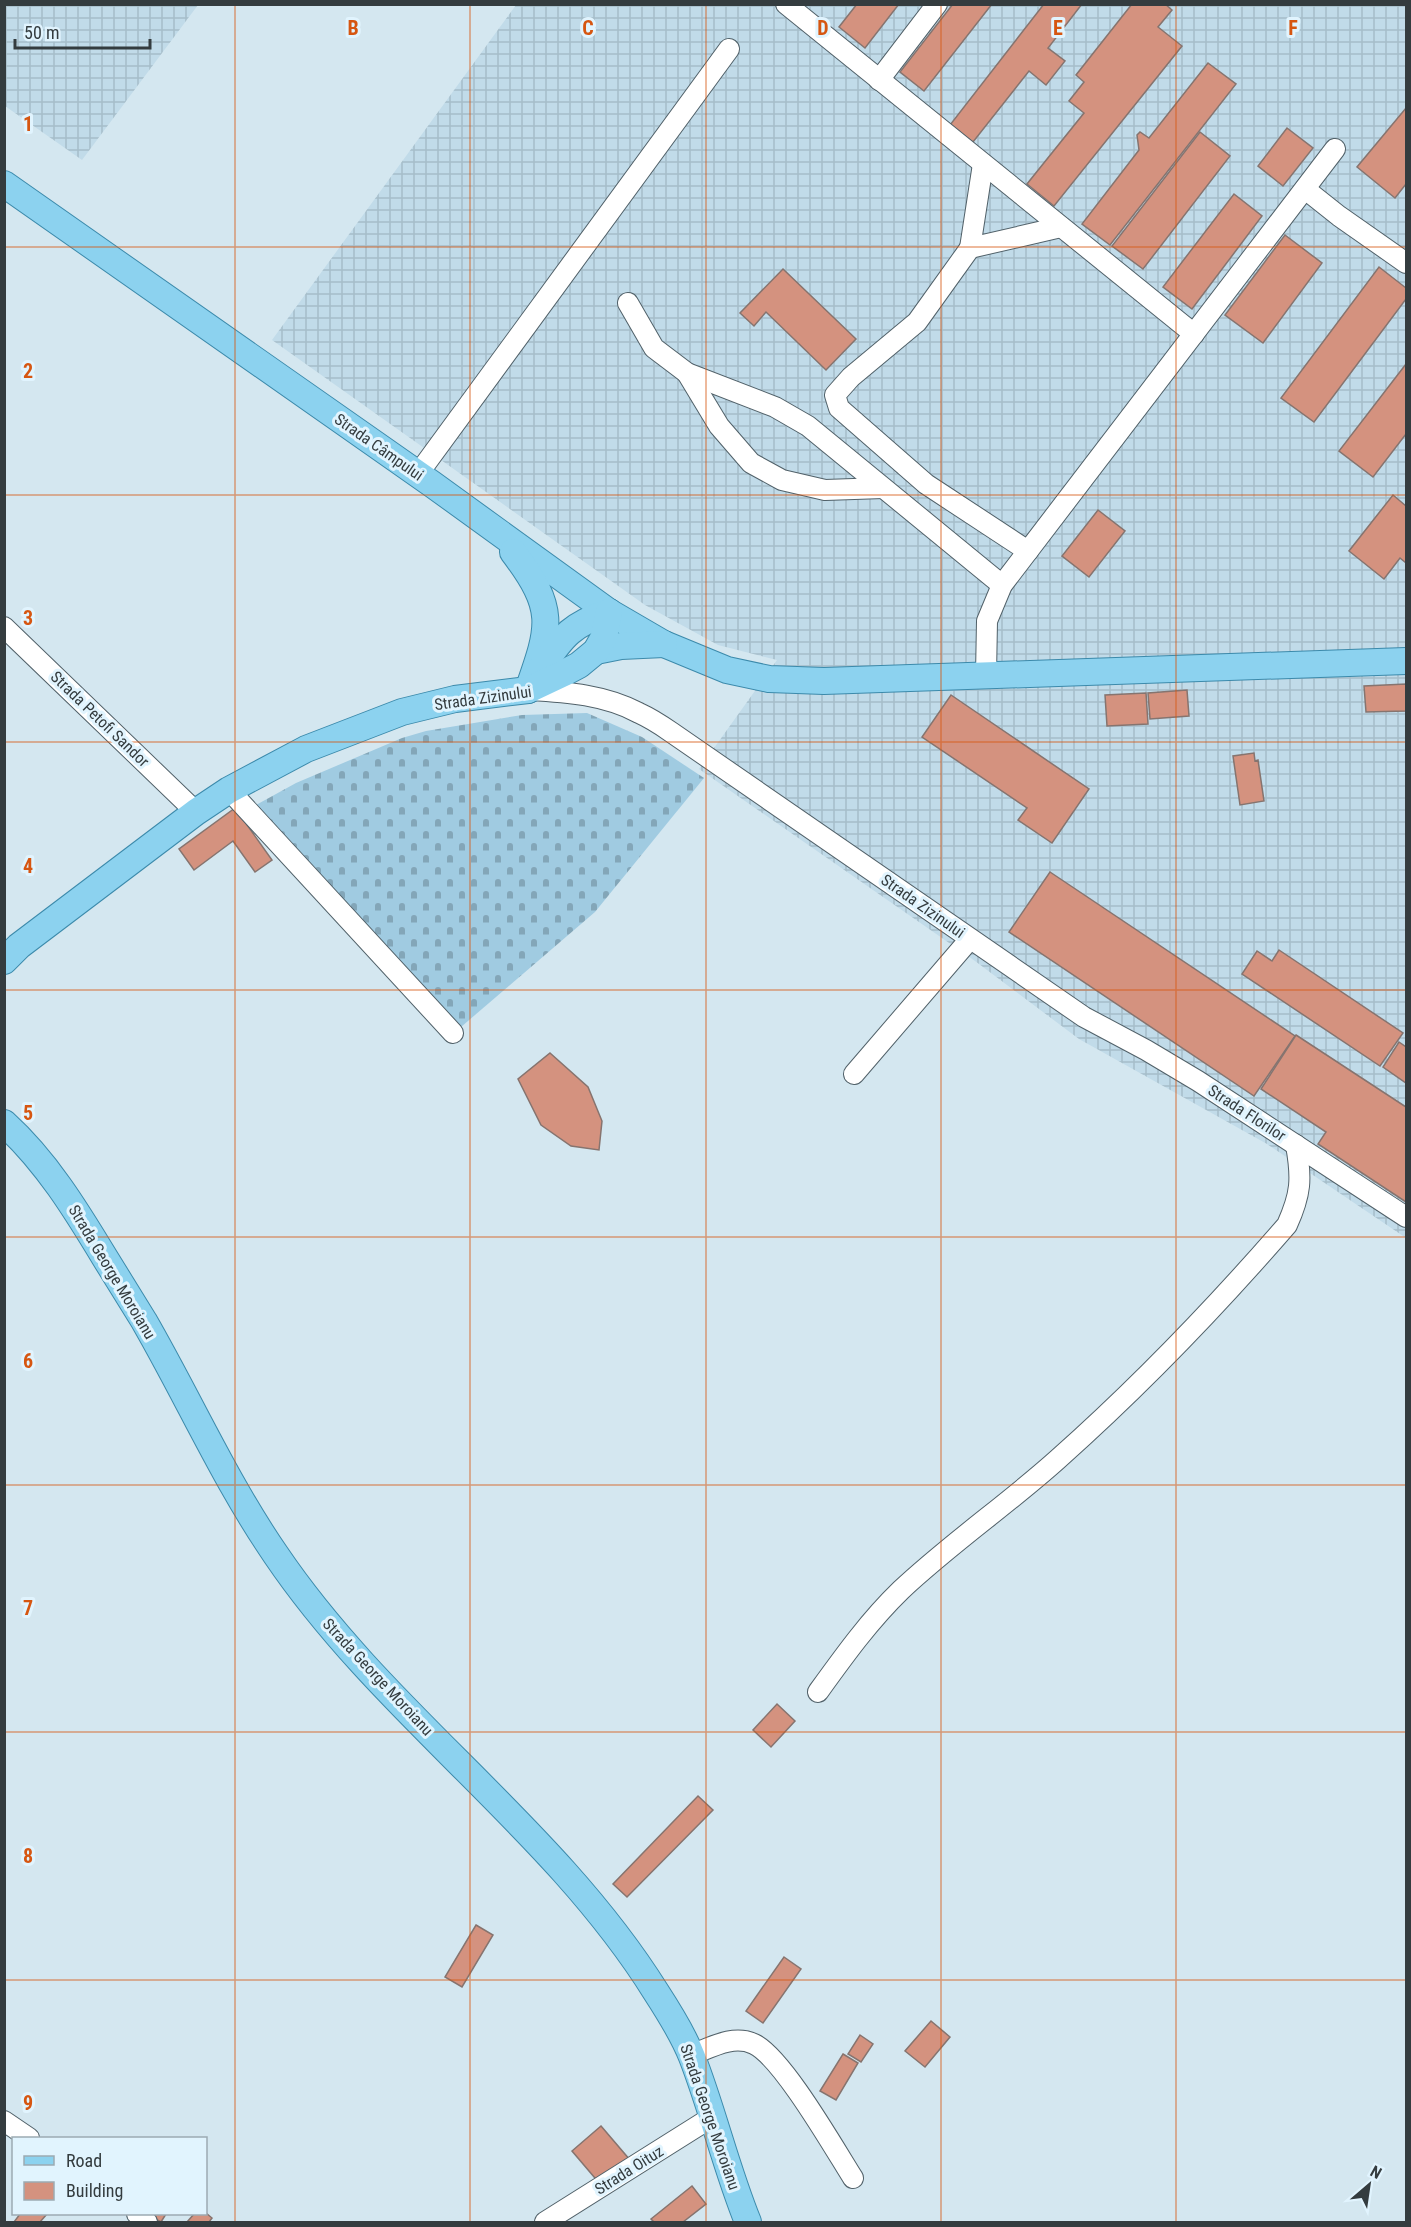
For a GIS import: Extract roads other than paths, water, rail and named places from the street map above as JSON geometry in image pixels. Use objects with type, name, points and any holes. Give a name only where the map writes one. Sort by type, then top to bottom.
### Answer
[{"type":"main road","name":"Strada Câmpului","points":[[4,184],[418,474],[609,612],[664,644],[708,664],[746,676],[824,681],[1407,661]]},
{"type":"main road","points":[[499,532],[532,578],[545,608],[546,630],[528,690]]},
{"type":"main road","points":[[609,612],[604,637],[596,651],[572,669],[528,690],[565,636],[583,620],[609,612]]},
{"type":"main road","points":[[596,651],[621,646],[664,644]]},
{"type":"main road","name":"Strada Zizinului","points":[[4,961],[19,946],[196,812],[229,790],[306,749],[402,712],[455,699],[528,690]]},
{"type":"main road","name":"Strada George Moroianu","points":[[4,1123],[34,1154],[93,1238],[144,1322],[232,1485],[277,1556],[316,1610],[356,1656],[554,1861],[596,1910],[654,1988],[691,2055],[731,2179],[748,2223]]},
{"type":"street","points":[[786,4],[1194,334]]},
{"type":"street","points":[[879,80],[937,4]]},
{"type":"street","points":[[418,474],[729,50]]},
{"type":"street","points":[[986,675],[987,621],[1002,585],[1335,149]]},
{"type":"street","points":[[983,164],[970,248],[917,322],[851,377],[835,395],[839,408],[926,484],[1028,551]]},
{"type":"street","points":[[1305,189],[1339,216],[1407,263]]},
{"type":"street","points":[[970,248],[1061,227]]},
{"type":"street","points":[[628,303],[654,348],[687,373],[775,407],[808,426],[1002,585]]},
{"type":"street","points":[[687,373],[719,426],[751,463],[782,480],[825,490],[884,488]]},
{"type":"street","name":"Strada Petofi Sandor","points":[[4,627],[196,812]]},
{"type":"street","name":"Strada Zizinului","points":[[528,690],[568,692],[601,699],[638,712],[671,732],[1084,1017]]},
{"type":"street","points":[[229,790],[453,1033]]},
{"type":"street","points":[[854,1074],[970,939]]},
{"type":"street","name":"Strada Florilor","points":[[1084,1017],[1146,1050],[1407,1217]]},
{"type":"street","points":[[818,1692],[874,1618],[902,1589],[1034,1480],[1121,1402],[1210,1311],[1287,1225],[1296,1205],[1301,1175],[1296,1145]]},
{"type":"street","points":[[691,2055],[722,2043],[737,2041],[754,2044],[790,2081],[853,2178]]},
{"type":"street","name":"Strada Oituz","points":[[545,2223],[712,2117]]},
{"type":"street","points":[[4,2121],[26,2137]]}]
